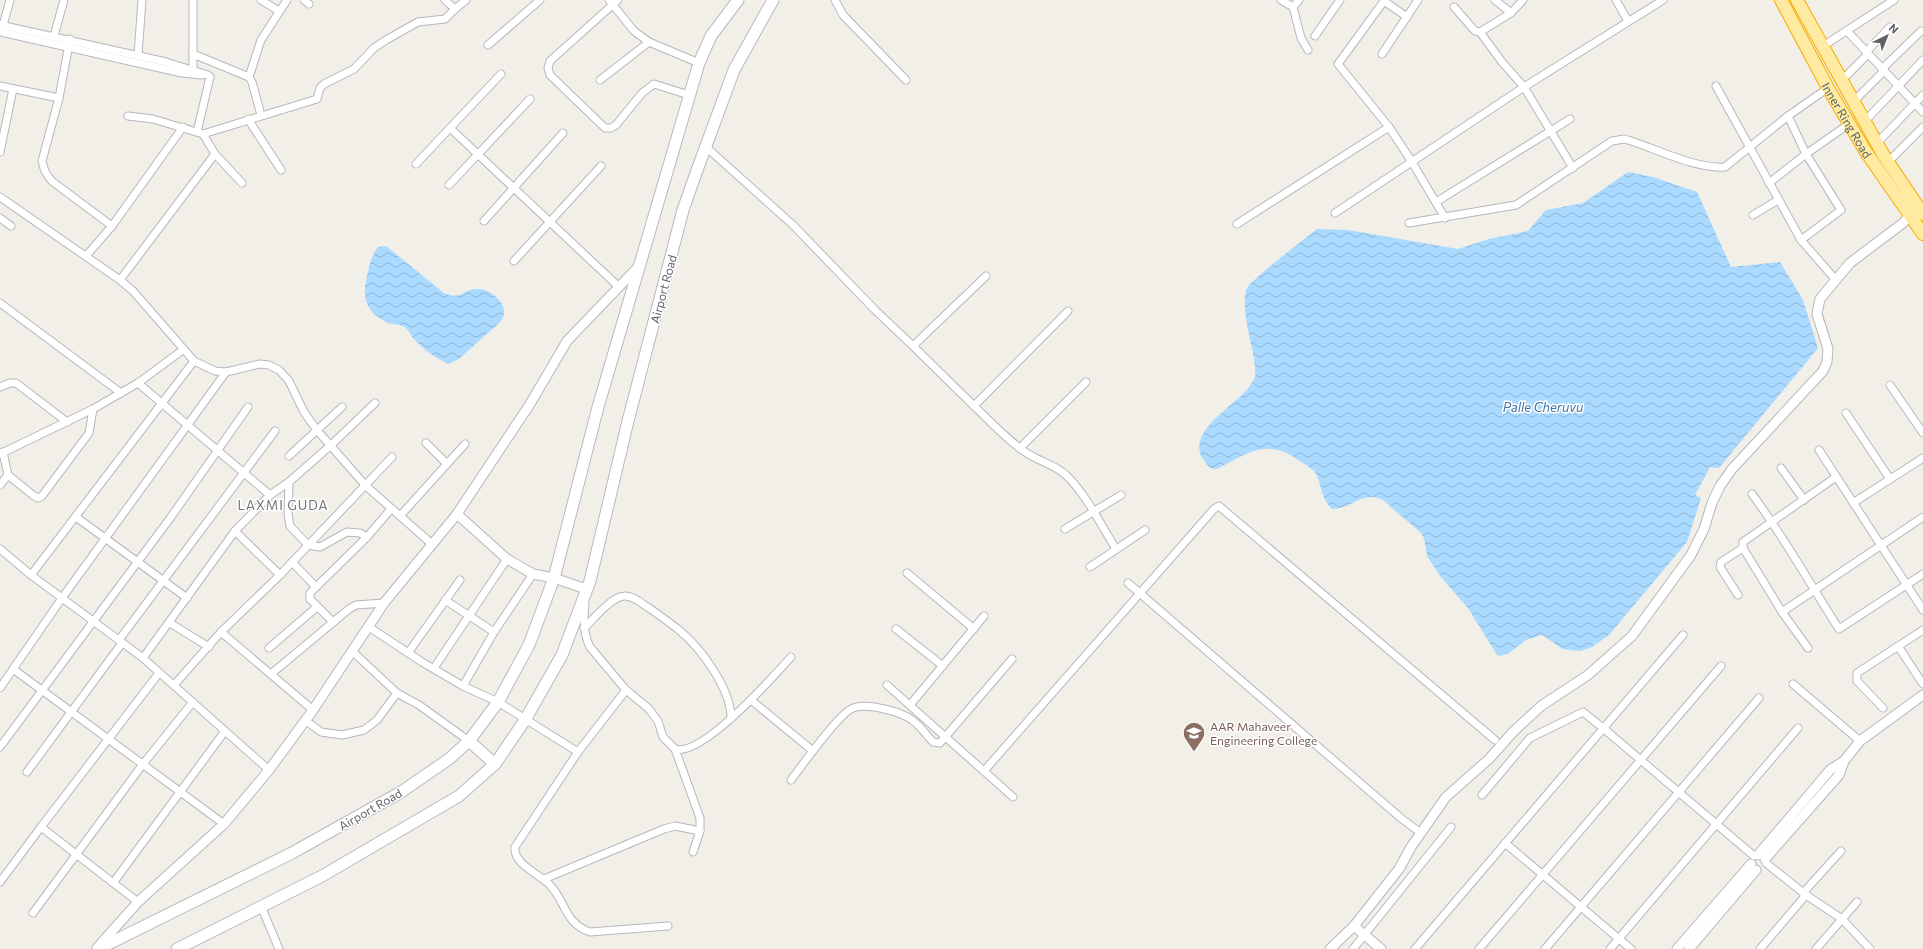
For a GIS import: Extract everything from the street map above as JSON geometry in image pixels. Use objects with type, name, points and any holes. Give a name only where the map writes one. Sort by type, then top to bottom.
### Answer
[{"type":"highway","name":"Inner Ring Road","points":[[1781,0],[1849,124],[1866,152],[1923,234]]},
{"type":"highway","name":"Inner Ring Road","points":[[1797,0],[1888,162],[1921,207]]},
{"type":"main road","name":"Airport Road","points":[[97,949],[292,853],[401,792],[448,759],[469,741],[498,702],[529,645],[554,578],[598,407],[698,63],[711,36],[738,0]]},
{"type":"main road","name":"Airport Road","points":[[177,949],[322,876],[458,796],[495,764],[525,720],[562,655],[590,581],[628,421],[683,210],[734,70],[773,0]]},
{"type":"main road","points":[[469,741],[495,764]]},
{"type":"street","points":[[1,27],[10,0]]},
{"type":"street","points":[[54,36],[64,0]]},
{"type":"street","points":[[138,55],[142,0]]},
{"type":"street","points":[[193,0],[193,72]]},
{"type":"street","points":[[261,0],[279,11]]},
{"type":"street","points":[[249,77],[261,40],[287,0]]},
{"type":"street","points":[[445,0],[455,9]]},
{"type":"street","points":[[200,133],[318,99],[320,88],[324,84],[354,69],[378,44],[418,22],[445,19],[466,0]]},
{"type":"street","points":[[488,45],[540,0]]},
{"type":"street","points":[[835,0],[843,15],[906,80]]},
{"type":"street","points":[[1281,0],[1293,8],[1301,38],[1308,50]]},
{"type":"street","points":[[1293,8],[1299,0]]},
{"type":"street","points":[[1315,36],[1340,0]]},
{"type":"street","points":[[1407,17],[1385,0],[1338,64],[1389,127],[1412,162],[1445,218]]},
{"type":"street","points":[[1382,54],[1418,0]]},
{"type":"street","points":[[1495,0],[1511,13]]},
{"type":"street","points":[[1480,32],[1511,13],[1523,0]]},
{"type":"street","points":[[1616,0],[1628,21]]},
{"type":"street","points":[[1335,213],[1524,87],[1662,0]]},
{"type":"street","points":[[1823,46],[1894,0]]},
{"type":"street","points":[[689,95],[654,84],[642,92],[616,125],[611,128],[604,128],[550,76],[548,68],[550,62],[613,1],[634,31],[649,42],[698,63]]},
{"type":"street","points":[[1454,7],[1475,31],[1480,32],[1502,62],[1524,87],[1573,168]]},
{"type":"street","points":[[1,27],[70,39],[138,55],[193,72]]},
{"type":"street","points":[[1,27],[68,48],[210,76],[200,133]]},
{"type":"street","points":[[1842,80],[1890,28]]},
{"type":"street","points":[[1847,31],[1923,112]]},
{"type":"street","points":[[1854,101],[1921,31]]},
{"type":"street","points":[[70,39],[59,98],[42,161],[45,174],[53,182],[112,226]]},
{"type":"street","points":[[600,80],[649,42]]},
{"type":"street","points":[[193,54],[249,77],[252,82],[262,115]]},
{"type":"street","points":[[1865,121],[1898,84],[1923,60]]},
{"type":"street","points":[[416,164],[501,74]]},
{"type":"street","points":[[0,86],[59,98]]},
{"type":"street","points":[[1716,86],[1801,240],[1835,279]]},
{"type":"street","points":[[1409,223],[1516,205],[1612,141],[1618,139],[1628,140],[1689,161],[1718,168],[1725,167],[1788,116],[1828,88]]},
{"type":"street","points":[[0,152],[14,89]]},
{"type":"street","points":[[1877,143],[1923,95]]},
{"type":"street","points":[[449,185],[530,99]]},
{"type":"street","points":[[128,116],[153,119],[200,133],[215,154],[242,183]]},
{"type":"street","points":[[1788,116],[1806,154],[1841,210],[1801,240]]},
{"type":"street","points":[[248,119],[280,170]]},
{"type":"street","points":[[1436,202],[1570,119]]},
{"type":"street","points":[[1769,183],[1806,154],[1849,124]]},
{"type":"street","points":[[86,256],[112,226],[183,127]]},
{"type":"street","points":[[1237,224],[1389,127]]},
{"type":"street","points":[[1888,162],[1923,127]]},
{"type":"street","points":[[450,128],[619,286]]},
{"type":"street","points":[[484,221],[563,133]]},
{"type":"street","points":[[706,147],[793,225],[875,310],[974,406],[1020,448],[1065,474],[1072,481],[1116,549]]},
{"type":"street","points":[[120,280],[215,154]]},
{"type":"street","points":[[514,261],[600,166]]},
{"type":"street","points":[[0,197],[120,280],[133,291],[194,361],[215,371],[226,372],[260,364],[269,365],[279,370],[289,381],[304,412],[316,429],[366,486],[433,544]]},
{"type":"street","points":[[1753,215],[1778,200]]},
{"type":"street","points":[[1330,949],[1354,926],[1399,869],[1421,833],[1446,797],[1489,759],[1513,732],[1541,706],[1588,676],[1632,636],[1691,555],[1704,529],[1712,503],[1720,486],[1732,469],[1822,371],[1827,362],[1828,349],[1817,314],[1820,299],[1835,279],[1850,263],[1921,207]]},
{"type":"street","points":[[0,218],[11,226]]},
{"type":"street","name":"Airport Road","points":[[97,949],[138,902],[224,824],[269,770],[313,710],[384,604],[457,514],[530,404],[566,341],[638,267]]},
{"type":"street","points":[[913,346],[986,276]]},
{"type":"street","points":[[0,303],[121,393]]},
{"type":"street","points":[[974,406],[1068,311]]},
{"type":"street","points":[[93,409],[89,433],[42,496],[38,498],[34,496],[8,475],[2,453],[93,409],[121,393],[138,383],[184,349]]},
{"type":"street","points":[[31,575],[163,404],[194,361]]},
{"type":"street","points":[[0,688],[62,598],[226,372]]},
{"type":"street","points":[[1020,448],[1086,382]]},
{"type":"street","points":[[0,387],[10,383],[16,383],[67,422]]},
{"type":"street","points":[[138,383],[270,495]]},
{"type":"street","points":[[1890,385],[1923,433]]},
{"type":"street","points":[[143,658],[170,623],[234,531],[270,495],[289,482],[375,403]]},
{"type":"street","points":[[0,747],[138,562],[248,407]]},
{"type":"street","points":[[289,456],[316,429],[342,407]]},
{"type":"street","points":[[1846,413],[1890,479]]},
{"type":"street","points":[[27,772],[163,581],[275,431]]},
{"type":"street","points":[[426,443],[447,464]]},
{"type":"street","points":[[400,516],[465,444]]},
{"type":"street","points":[[1819,450],[1923,610]]},
{"type":"street","points":[[174,685],[221,632],[292,562],[392,457]]},
{"type":"street","points":[[1853,503],[1923,458]]},
{"type":"street","points":[[1782,468],[1804,500]]},
{"type":"street","points":[[0,486],[8,475]]},
{"type":"street","points":[[1808,648],[1782,612],[1743,548],[1743,542],[1836,477]]},
{"type":"street","points":[[289,482],[288,514],[290,526],[308,545],[320,547],[347,532],[360,533],[367,537]]},
{"type":"street","points":[[1752,494],[1773,522],[1839,628],[1923,574]]},
{"type":"street","points":[[1065,529],[1121,495]]},
{"type":"street","points":[[984,771],[1139,592],[1216,507],[1222,507],[1254,537],[1495,740]]},
{"type":"street","points":[[333,622],[309,597],[316,587],[367,537],[391,509]]},
{"type":"street","points":[[457,514],[507,559],[533,574],[554,578],[586,589],[584,628],[590,647],[626,690],[652,712],[658,721],[664,737],[676,749],[700,818],[700,831],[693,852]]},
{"type":"street","points":[[76,517],[187,598]]},
{"type":"street","points":[[1782,612],[1923,518]]},
{"type":"street","points":[[1090,567],[1145,530]]},
{"type":"street","points":[[234,531],[280,574]]},
{"type":"street","points":[[1738,595],[1720,567],[1724,558],[1743,548]]},
{"type":"street","points":[[0,549],[31,575],[143,658],[269,770]]},
{"type":"street","points":[[434,668],[507,559]]},
{"type":"street","points":[[292,562],[316,587]]},
{"type":"street","points":[[908,573],[974,629]]},
{"type":"street","points":[[463,686],[494,632],[533,574]]},
{"type":"street","points":[[408,653],[460,580]]},
{"type":"street","points":[[1128,583],[1402,819],[1421,833]]},
{"type":"street","points":[[584,628],[615,599],[625,596],[635,599],[680,630],[698,649],[719,680],[731,709],[731,718]]},
{"type":"street","points":[[445,600],[494,632]]},
{"type":"street","points":[[271,674],[333,622],[356,605],[384,604]]},
{"type":"street","points":[[269,648],[317,607]]},
{"type":"street","points":[[910,705],[984,616]]},
{"type":"street","points":[[170,623],[209,647]]},
{"type":"street","points":[[369,628],[463,686],[498,702],[578,752]]},
{"type":"street","points":[[896,629],[943,666]]},
{"type":"street","points":[[1883,708],[1858,681],[1857,673],[1923,630]]},
{"type":"street","points":[[221,632],[313,710]]},
{"type":"street","points":[[1415,949],[1683,635]]},
{"type":"street","points":[[1898,646],[1923,684]]},
{"type":"street","points":[[352,651],[397,693],[419,706],[469,741]]},
{"type":"street","points":[[676,749],[684,750],[708,737],[751,700],[791,657]]},
{"type":"street","points":[[791,780],[845,713],[852,708],[861,706],[890,711],[909,718],[936,744],[940,743],[1012,659]]},
{"type":"street","points":[[1479,949],[1721,666]]},
{"type":"street","points":[[13,669],[224,824]]},
{"type":"street","points":[[0,882],[160,673]]},
{"type":"street","points":[[1793,684],[1860,741]]},
{"type":"street","points":[[887,685],[1013,797]]},
{"type":"street","points":[[626,690],[578,752],[515,847],[514,852],[520,861],[550,885],[574,924],[582,929],[590,932],[668,926]]},
{"type":"street","points":[[305,720],[321,732],[342,735],[364,730],[377,720],[397,693]]},
{"type":"street","points":[[1677,949],[1838,775],[1844,761],[1860,741],[1923,694]]},
{"type":"street","points":[[1545,949],[1759,698]]},
{"type":"street","points":[[751,700],[813,751]]},
{"type":"street","points":[[33,913],[142,764],[193,702]]},
{"type":"street","points":[[1482,795],[1530,738],[1583,712],[1758,861],[1842,919],[1870,949]]},
{"type":"street","points":[[1610,949],[1798,728]]},
{"type":"street","points":[[113,883],[225,731]]},
{"type":"street","points":[[544,879],[664,829],[675,826],[700,831]]},
{"type":"street","points":[[41,827],[138,902]]},
{"type":"street","points":[[1353,949],[1451,827]]},
{"type":"street","points":[[1505,843],[1632,949]]},
{"type":"street","points":[[1760,949],[1841,851]]},
{"type":"street","points":[[1690,949],[1758,861]]},
{"type":"street","points":[[1816,949],[1857,902]]},
{"type":"street","points":[[261,906],[280,949]]},
{"type":"street","points":[[1354,926],[1381,949]]},
{"type":"water","name":"Palle Cheruvu","points":[[1628,172],[1653,177],[1697,192],[1731,267],[1780,262],[1803,300],[1818,348],[1719,468],[1710,467],[1695,495],[1701,498],[1687,542],[1609,635],[1592,647],[1580,651],[1563,649],[1542,635],[1526,640],[1509,653],[1499,656],[1468,608],[1441,577],[1427,556],[1424,538],[1421,533],[1383,500],[1369,497],[1363,498],[1346,506],[1332,509],[1325,499],[1317,475],[1314,471],[1287,453],[1276,450],[1266,449],[1247,453],[1217,469],[1210,468],[1203,459],[1199,445],[1203,434],[1220,414],[1249,388],[1255,377],[1254,358],[1245,313],[1245,295],[1247,288],[1267,269],[1317,229],[1348,230],[1458,249],[1489,239],[1528,231],[1546,210],[1583,203]]},
{"type":"water","points":[[386,246],[444,293],[455,296],[474,289],[488,291],[496,297],[504,309],[504,315],[501,321],[459,359],[448,364],[434,356],[425,350],[413,338],[406,328],[401,325],[391,324],[378,317],[366,301],[365,288],[370,262],[378,247]]},
{"type":"place","name":"AAR Mahaveer Engineering College","points":[[1194,752]]},
{"type":"district","name":"LAXMI GUDA","points":[[283,505]]}]
